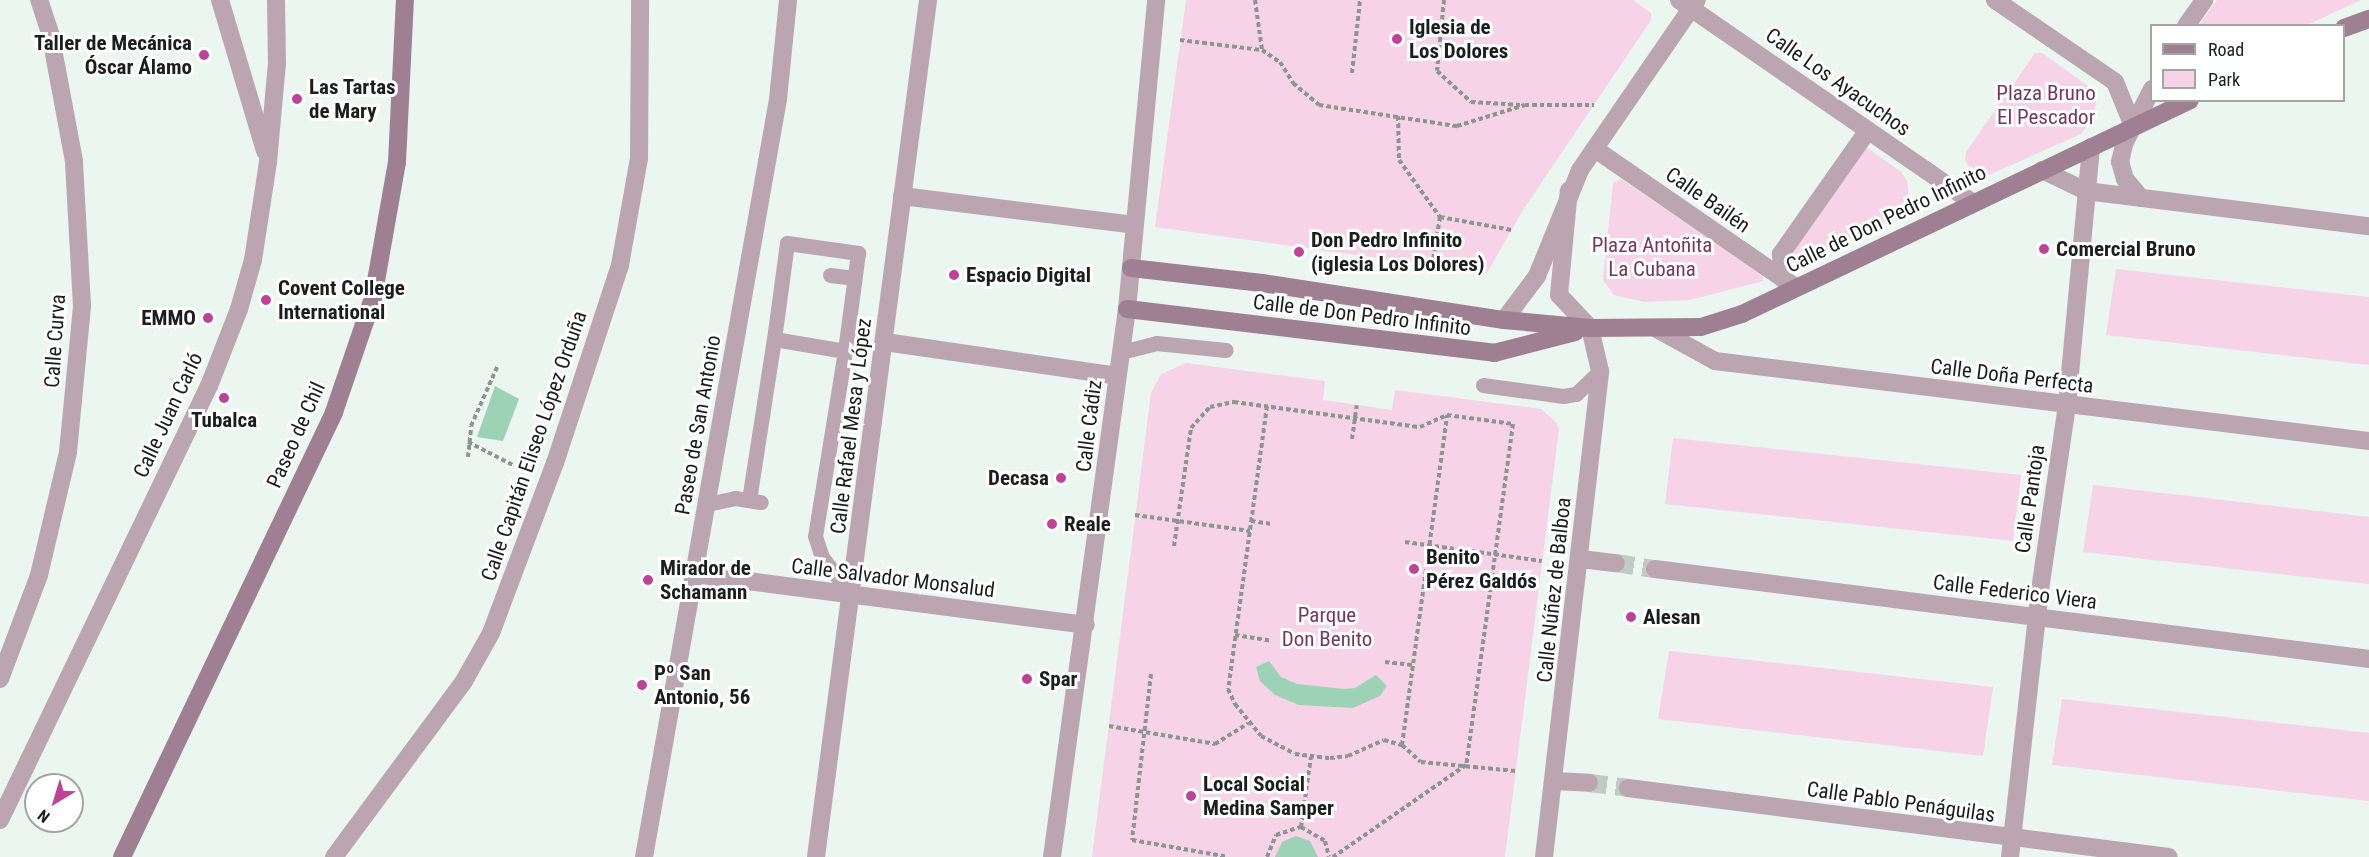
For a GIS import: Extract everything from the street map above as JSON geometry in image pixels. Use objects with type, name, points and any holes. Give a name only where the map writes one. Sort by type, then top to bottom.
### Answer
[{"type":"street","name":"Calle Curva","points":[[0,679],[39,575],[68,452],[82,306],[74,161],[50,33],[39,0]]},
{"type":"street","points":[[220,0],[268,162]]},
{"type":"street","name":"Calle Juan Carló","points":[[0,820],[209,386],[239,309],[253,260],[268,162],[277,64],[276,0]]},
{"type":"street","name":"Paseo de Chil","points":[[122,857],[334,412],[373,298],[397,162],[405,0]]},
{"type":"street","name":"Calle Capitán Eliseo López Orduña","points":[[334,857],[464,681],[491,633],[551,474],[620,265],[639,158],[640,0]]},
{"type":"street","name":"Paseo de San Antonio","points":[[644,857],[778,99],[788,0]]},
{"type":"street","name":"Calle Rafael Mesa y López","points":[[816,857],[853,597],[928,0]]},
{"type":"street","name":"Calle Cádiz","points":[[1052,857],[1086,625],[1127,309],[1156,0]]},
{"type":"street","points":[[1995,0],[2115,82],[2133,126]]},
{"type":"street","points":[[2187,24],[2204,0]]},
{"type":"street","points":[[1504,321],[1537,276],[1569,190],[1689,3]]},
{"type":"street","name":"Calle Los Ayacuchos","points":[[1689,3],[1972,202]]},
{"type":"street","points":[[2141,198],[2125,179],[2120,162],[2133,126],[2150,91]]},
{"type":"street","name":"Calle de Don Pedro Infinito","points":[[1131,268],[1262,283],[1504,321],[1590,328],[1657,329],[1719,322],[1789,283],[1972,202],[2186,102]]},
{"type":"street","points":[[1789,283],[1781,254],[1868,130]]},
{"type":"street","name":"Calle Pantoja","points":[[2011,848],[2037,617],[2067,406],[2091,147]]},
{"type":"street","name":"Calle Bailén","points":[[1595,149],[1789,283]]},
{"type":"street","points":[[2042,170],[2086,191],[2369,226]]},
{"type":"street","points":[[1569,190],[1559,295],[1590,328]]},
{"type":"street","points":[[902,196],[1134,225]]},
{"type":"street","name":"Calle de Don Pedro Infinito","points":[[1127,309],[1494,353],[1590,328]]},
{"type":"street","name":"Calle Núñez de Balboa","points":[[1544,857],[1581,559],[1600,371],[1590,328]]},
{"type":"street","name":"Calle Doña Perfecta","points":[[1657,329],[1715,361],[2067,406],[2369,441]]},
{"type":"street","points":[[885,342],[1118,376]]},
{"type":"street","points":[[1581,559],[1616,563]]},
{"type":"street","name":"Calle Federico Viera","points":[[1655,569],[2369,659]]},
{"type":"street","name":"Calle Salvador Monsalud","points":[[694,574],[853,597],[1086,625]]},
{"type":"street","points":[[1554,781],[1589,783]]},
{"type":"street","name":"Calle Pablo Penáguilas","points":[[1628,788],[2011,848],[2169,857]]},
{"type":"lane","points":[[707,504],[735,498],[755,501],[774,377],[774,339],[787,267],[787,243],[858,253],[844,351],[833,387],[813,509],[815,536],[822,557],[853,597]]},
{"type":"lane","points":[[830,275],[855,278]]},
{"type":"lane","points":[[774,339],[844,351]]},
{"type":"lane","points":[[1121,352],[1156,343],[1226,350]]},
{"type":"lane","points":[[1484,386],[1563,396],[1576,394],[1600,371]]},
{"type":"path","points":[[1255,0],[1262,50]]},
{"type":"path","points":[[1352,73],[1360,0]]},
{"type":"path","points":[[1444,0],[1437,71],[1471,102],[1594,105]]},
{"type":"path","points":[[1180,40],[1262,50],[1280,62],[1293,83],[1319,105],[1457,126],[1525,105]]},
{"type":"path","points":[[1398,116],[1399,160],[1440,217],[1512,230]]},
{"type":"path","points":[[1432,266],[1440,217]]},
{"type":"path","points":[[468,457],[468,442],[477,410],[498,366]]},
{"type":"path","points":[[1174,546],[1191,428],[1209,406],[1234,402],[1420,426],[1447,415],[1513,424],[1466,765],[1331,857],[1325,841],[1302,827],[1276,835],[1267,857]]},
{"type":"path","points":[[1352,439],[1357,405]]},
{"type":"path","points":[[1267,406],[1228,688],[1248,723],[1280,747],[1311,757],[1348,756],[1384,740],[1402,745],[1421,762],[1516,771]]},
{"type":"path","points":[[1402,745],[1447,415]]},
{"type":"path","points":[[468,442],[513,465]]},
{"type":"path","points":[[1135,515],[1250,531]]},
{"type":"path","points":[[1251,521],[1274,524]]},
{"type":"path","points":[[1405,542],[1542,561]]},
{"type":"path","points":[[1235,635],[1272,641]]},
{"type":"path","points":[[1385,662],[1413,665]]},
{"type":"path","points":[[1151,674],[1132,840],[1228,857]]},
{"type":"path","points":[[1108,726],[1215,744],[1248,723]]},
{"type":"path","points":[[1302,827],[1311,757]]},
{"type":"green space","points":[[1186,0],[1633,0],[1651,13],[1651,20],[1523,210],[1487,273],[1155,227]]},
{"type":"green space","points":[[2217,0],[2361,0],[2309,24],[2200,24]]},
{"type":"green space","name":"Plaza Bruno El Pescador","points":[[2035,53],[2042,53],[2088,86],[2096,102],[2093,119],[2081,134],[1982,178],[1975,177],[1965,160],[1966,152]]},
{"type":"green space","points":[[1865,146],[1901,172],[1907,181],[1909,199],[1901,215],[1800,264],[1792,261],[1789,258]]},
{"type":"green space","name":"Plaza Antoñita La Cubana","points":[[1621,179],[1763,275],[1763,281],[1690,300],[1645,302],[1614,295],[1603,280],[1613,183]]},
{"type":"green space","points":[[2116,269],[2369,297],[2369,365],[2106,335]]},
{"type":"green space","name":"Parque Don Benito","points":[[1186,363],[1325,381],[1323,400],[1392,410],[1395,390],[1541,409],[1556,422],[1559,429],[1505,857],[1092,857],[1151,393],[1161,374]]},
{"type":"green space","points":[[1673,438],[2021,475],[2013,541],[1665,504]]},
{"type":"green space","points":[[2093,485],[2369,517],[2369,584],[2083,552]]},
{"type":"green space","points":[[1669,651],[1993,687],[1983,756],[1658,719]]},
{"type":"green space","points":[[2062,699],[2369,733],[2369,801],[2052,765]]},
{"type":"shaded area","points":[[495,386],[519,399],[503,441],[477,437]]},
{"type":"shaded area","points":[[1269,661],[1281,677],[1297,684],[1355,688],[1376,675],[1387,686],[1380,696],[1353,708],[1299,705],[1275,695],[1260,681],[1256,667]]},
{"type":"shaded area","points":[[1296,836],[1310,841],[1318,857],[1275,857],[1282,842]]},
{"type":"tunnel","points":[[1616,563],[1655,569]]},
{"type":"tunnel","points":[[1589,783],[1628,788]]},
{"type":"place","name":"Iglesia de Los Dolores","points":[[1397,39]]},
{"type":"place","name":"Taller de Mecánica Óscar Álamo","points":[[204,55]]},
{"type":"place","name":"Las Tartas de Mary","points":[[297,99]]},
{"type":"place","name":"Comercial Bruno","points":[[2044,249]]},
{"type":"place","name":"Don Pedro Infinito (iglesia Los Dolores)","points":[[1299,252]]},
{"type":"place","name":"Espacio Digital","points":[[954,275]]},
{"type":"place","name":"Covent College International","points":[[266,300]]},
{"type":"place","name":"EMMO","points":[[208,318]]},
{"type":"place","name":"Tubalca","points":[[224,398]]},
{"type":"place","name":"Decasa","points":[[1061,478]]},
{"type":"place","name":"Reale","points":[[1052,524]]},
{"type":"place","name":"Benito Pérez Galdós","points":[[1414,569]]},
{"type":"place","name":"Mirador de Schamann","points":[[648,580]]},
{"type":"place","name":"Alesan","points":[[1631,617]]},
{"type":"place","name":"Spar","points":[[1027,679]]},
{"type":"place","name":"Pº San Antonio, 56","points":[[642,685]]},
{"type":"place","name":"Local Social Medina Samper","points":[[1191,796]]}]
